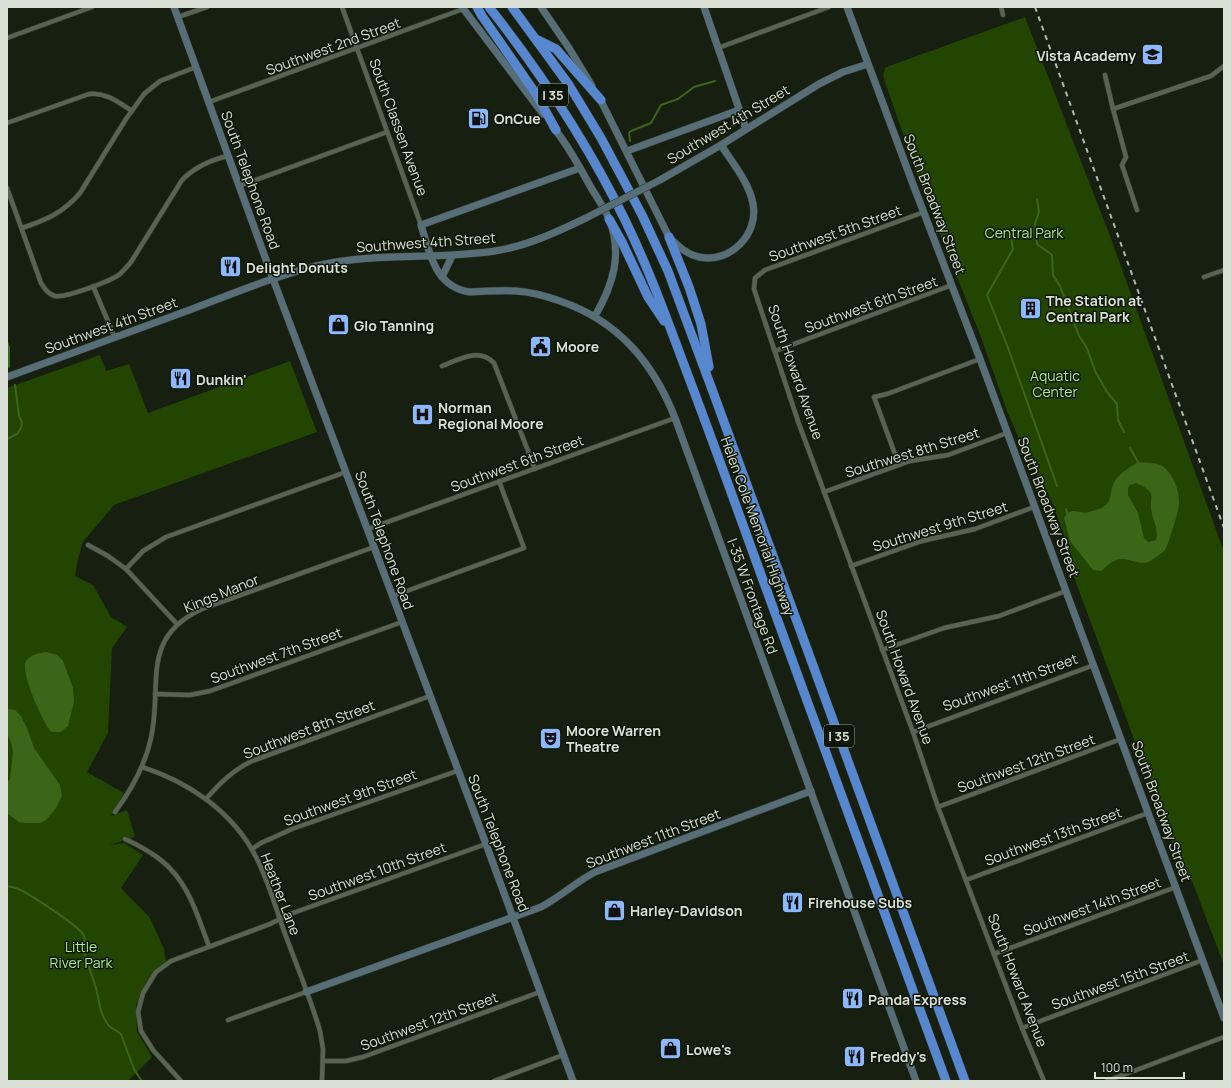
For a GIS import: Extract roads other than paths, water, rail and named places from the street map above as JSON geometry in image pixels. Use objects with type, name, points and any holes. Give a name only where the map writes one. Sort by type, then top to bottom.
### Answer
[{"type":"highway","points":[[477,7],[536,94],[556,130]]},
{"type":"highway","name":"Helen Cole Memorial Highway","points":[[489,7],[516,41],[554,95],[597,167],[626,222],[660,299],[946,1081]]},
{"type":"highway","name":"Helen Cole Memorial Highway","points":[[512,7],[568,85],[601,138],[642,214],[680,300],[965,1081]]},
{"type":"highway","points":[[536,39],[556,49],[601,100]]},
{"type":"highway","points":[[609,219],[622,242],[648,297],[673,335]]},
{"type":"highway","points":[[669,237],[689,287],[701,324],[713,392]]},
{"type":"main road","name":"South Telephone Road","points":[[174,7],[273,279],[368,529],[457,771],[486,844],[573,1081]]},
{"type":"main road","points":[[540,7],[569,48],[601,100],[669,237],[688,253],[699,257],[710,258],[723,255],[736,248],[745,239],[752,226],[754,211],[751,195],[722,145]]},
{"type":"main road","points":[[704,7],[746,129]]},
{"type":"main road","name":"South Broadway Street","points":[[848,7],[868,64],[1094,665],[1224,1018]]},
{"type":"main road","points":[[462,8],[556,130],[609,219],[615,247],[615,268],[608,291],[595,316]]},
{"type":"main road","name":"Southwest 4th Street","points":[[7,377],[300,270],[328,264],[365,259],[452,256],[496,251],[523,244],[563,230],[660,180],[722,145],[819,84],[843,72],[868,64]]},
{"type":"main road","points":[[627,151],[739,110]]},
{"type":"main road","points":[[420,225],[580,168]]},
{"type":"main road","name":"South Classen Avenue","points":[[420,225],[431,257]]},
{"type":"main road","points":[[442,277],[452,256]]},
{"type":"main road","name":"I-35 W Frontage Rd","points":[[431,257],[442,277],[451,286],[463,291],[517,291],[532,293],[565,302],[595,316],[616,331],[641,356],[662,389],[675,418],[916,1081]]},
{"type":"main road","name":"Southwest 11th Street","points":[[306,992],[551,902],[595,872],[811,791]]},
{"type":"street","points":[[7,38],[92,7]]},
{"type":"street","points":[[178,17],[207,7]]},
{"type":"street","name":"South Classen Avenue","points":[[342,7],[420,225]]},
{"type":"street","points":[[718,48],[830,7]]},
{"type":"street","points":[[1001,7],[1003,14]]},
{"type":"street","name":"Southwest 2nd Street","points":[[209,102],[357,49],[462,8]]},
{"type":"street","points":[[1113,110],[1211,76],[1224,66]]},
{"type":"street","points":[[22,228],[51,217],[72,202],[80,193],[132,110],[144,94],[154,85],[169,77],[196,67]]},
{"type":"street","points":[[1105,76],[1126,156],[1122,165],[1137,210]]},
{"type":"street","points":[[7,123],[89,94],[104,95],[132,110]]},
{"type":"street","points":[[239,186],[387,132]]},
{"type":"street","points":[[7,188],[41,284],[47,292],[53,295],[64,296],[114,277],[125,269],[182,180],[203,164],[228,156]]},
{"type":"street","name":"Southwest 5th Street","points":[[755,278],[765,270],[924,212]]},
{"type":"street","points":[[1204,277],[1224,270]]},
{"type":"street","name":"South Howard Avenue","points":[[755,278],[754,289],[799,424],[913,732],[938,807],[1022,1028],[1044,1081]]},
{"type":"street","name":"Southwest 6th Street","points":[[775,351],[952,285]]},
{"type":"street","points":[[93,286],[115,338]]},
{"type":"street","points":[[442,366],[470,356],[484,355],[489,358],[496,367],[535,469]]},
{"type":"street","points":[[898,465],[874,397],[887,394],[980,359]]},
{"type":"street","name":"Southwest 6th Street","points":[[368,529],[675,418]]},
{"type":"street","name":"Southwest 8th Street","points":[[824,492],[898,465],[915,460],[948,455],[1007,433]]},
{"type":"street","points":[[126,569],[143,551],[166,537],[346,472]]},
{"type":"street","points":[[393,596],[524,548],[499,481]]},
{"type":"street","name":"Southwest 9th Street","points":[[851,566],[922,541],[975,529],[1034,507]]},
{"type":"street","points":[[88,545],[108,556],[126,569],[177,624]]},
{"type":"street","name":"Kings Manor","points":[[115,812],[128,795],[142,767],[147,753],[153,726],[156,667],[166,638],[177,624],[193,613],[202,609],[374,546]]},
{"type":"street","points":[[882,650],[944,628],[999,616],[1066,591]]},
{"type":"street","name":"Southwest 7th Street","points":[[155,694],[190,695],[210,691],[402,622]]},
{"type":"street","name":"Southwest 11th Street","points":[[913,732],[1094,665]]},
{"type":"street","name":"Southwest 8th Street","points":[[206,799],[226,777],[252,761],[430,696]]},
{"type":"street","name":"Southwest 12th Street","points":[[938,807],[1121,739]]},
{"type":"street","name":"Heather Lane","points":[[142,767],[176,780],[206,799],[230,821],[252,849],[263,872],[322,1037],[322,1081]]},
{"type":"street","name":"Southwest 9th Street","points":[[252,849],[261,843],[292,829],[457,771]]},
{"type":"street","name":"Southwest 13th Street","points":[[966,880],[1148,813]]},
{"type":"street","points":[[125,839],[158,858],[178,877],[185,887],[192,902],[209,946]]},
{"type":"street","name":"Southwest 10th Street","points":[[181,1081],[153,1050],[141,1031],[138,1012],[143,993],[156,972],[172,961],[187,954],[270,924],[290,914],[486,844]]},
{"type":"street","name":"Southwest 14th Street","points":[[994,954],[1176,887]]},
{"type":"street","name":"Southwest 15th Street","points":[[1022,1028],[1203,960]]},
{"type":"street","points":[[228,1020],[306,992]]},
{"type":"street","name":"Southwest 12th Street","points":[[323,1061],[346,1061],[364,1057],[540,992]]},
{"type":"street","points":[[1107,1081],[1224,1037]]},
{"type":"street","points":[[494,1081],[563,1055]]},
{"type":"waterway","points":[[630,141],[629,133],[651,123],[661,105],[678,99],[694,87],[715,81]]},
{"type":"waterway","points":[[1037,199],[1039,212],[1035,223],[1037,244],[1052,255],[1053,275],[1060,286],[1079,336],[1087,348],[1095,371],[1107,392],[1117,404],[1118,420],[1124,432]]},
{"type":"waterway","points":[[1011,238],[1013,249],[987,295],[1007,345],[1057,486]]},
{"type":"waterway","points":[[7,342],[9,347],[9,367]]},
{"type":"waterway","points":[[7,439],[17,434],[21,428],[22,422],[19,416],[15,385]]},
{"type":"waterway","points":[[1130,448],[1138,462]]},
{"type":"waterway","points":[[1066,509],[1067,513]]},
{"type":"waterway","points":[[7,886],[16,888],[40,902],[72,924],[83,934],[85,938],[83,949],[96,988],[101,1011],[109,1026],[121,1034],[134,1069],[142,1081]]},
{"type":"railway","points":[[1035,7],[1224,528]]},
{"type":"place","name":"Vista Academy","points":[[1152,55]]},
{"type":"place","name":"OnCue","points":[[478,118]]},
{"type":"place","name":"Delight Donuts","points":[[231,267]]},
{"type":"place","name":"The Station at Central Park","points":[[1030,308]]},
{"type":"place","name":"Glo Tanning","points":[[339,325]]},
{"type":"place","name":"Moore","points":[[541,346]]},
{"type":"place","name":"Dunkin'","points":[[181,379]]},
{"type":"place","name":"Norman Regional Moore","points":[[423,415]]},
{"type":"place","name":"Moore Warren Theatre","points":[[550,738]]},
{"type":"place","name":"Firehouse Subs","points":[[792,902]]},
{"type":"place","name":"Harley-Davidson","points":[[615,910]]},
{"type":"place","name":"Panda Express","points":[[852,999]]},
{"type":"place","name":"Lowe's","points":[[671,1049]]},
{"type":"place","name":"Freddy's","points":[[854,1056]]},
{"type":"park label","name":"Central Park","points":[[1024,232]]},
{"type":"park label","name":"Aquatic Center","points":[[1055,384]]},
{"type":"park label","name":"Little River Park","points":[[81,954]]}]
